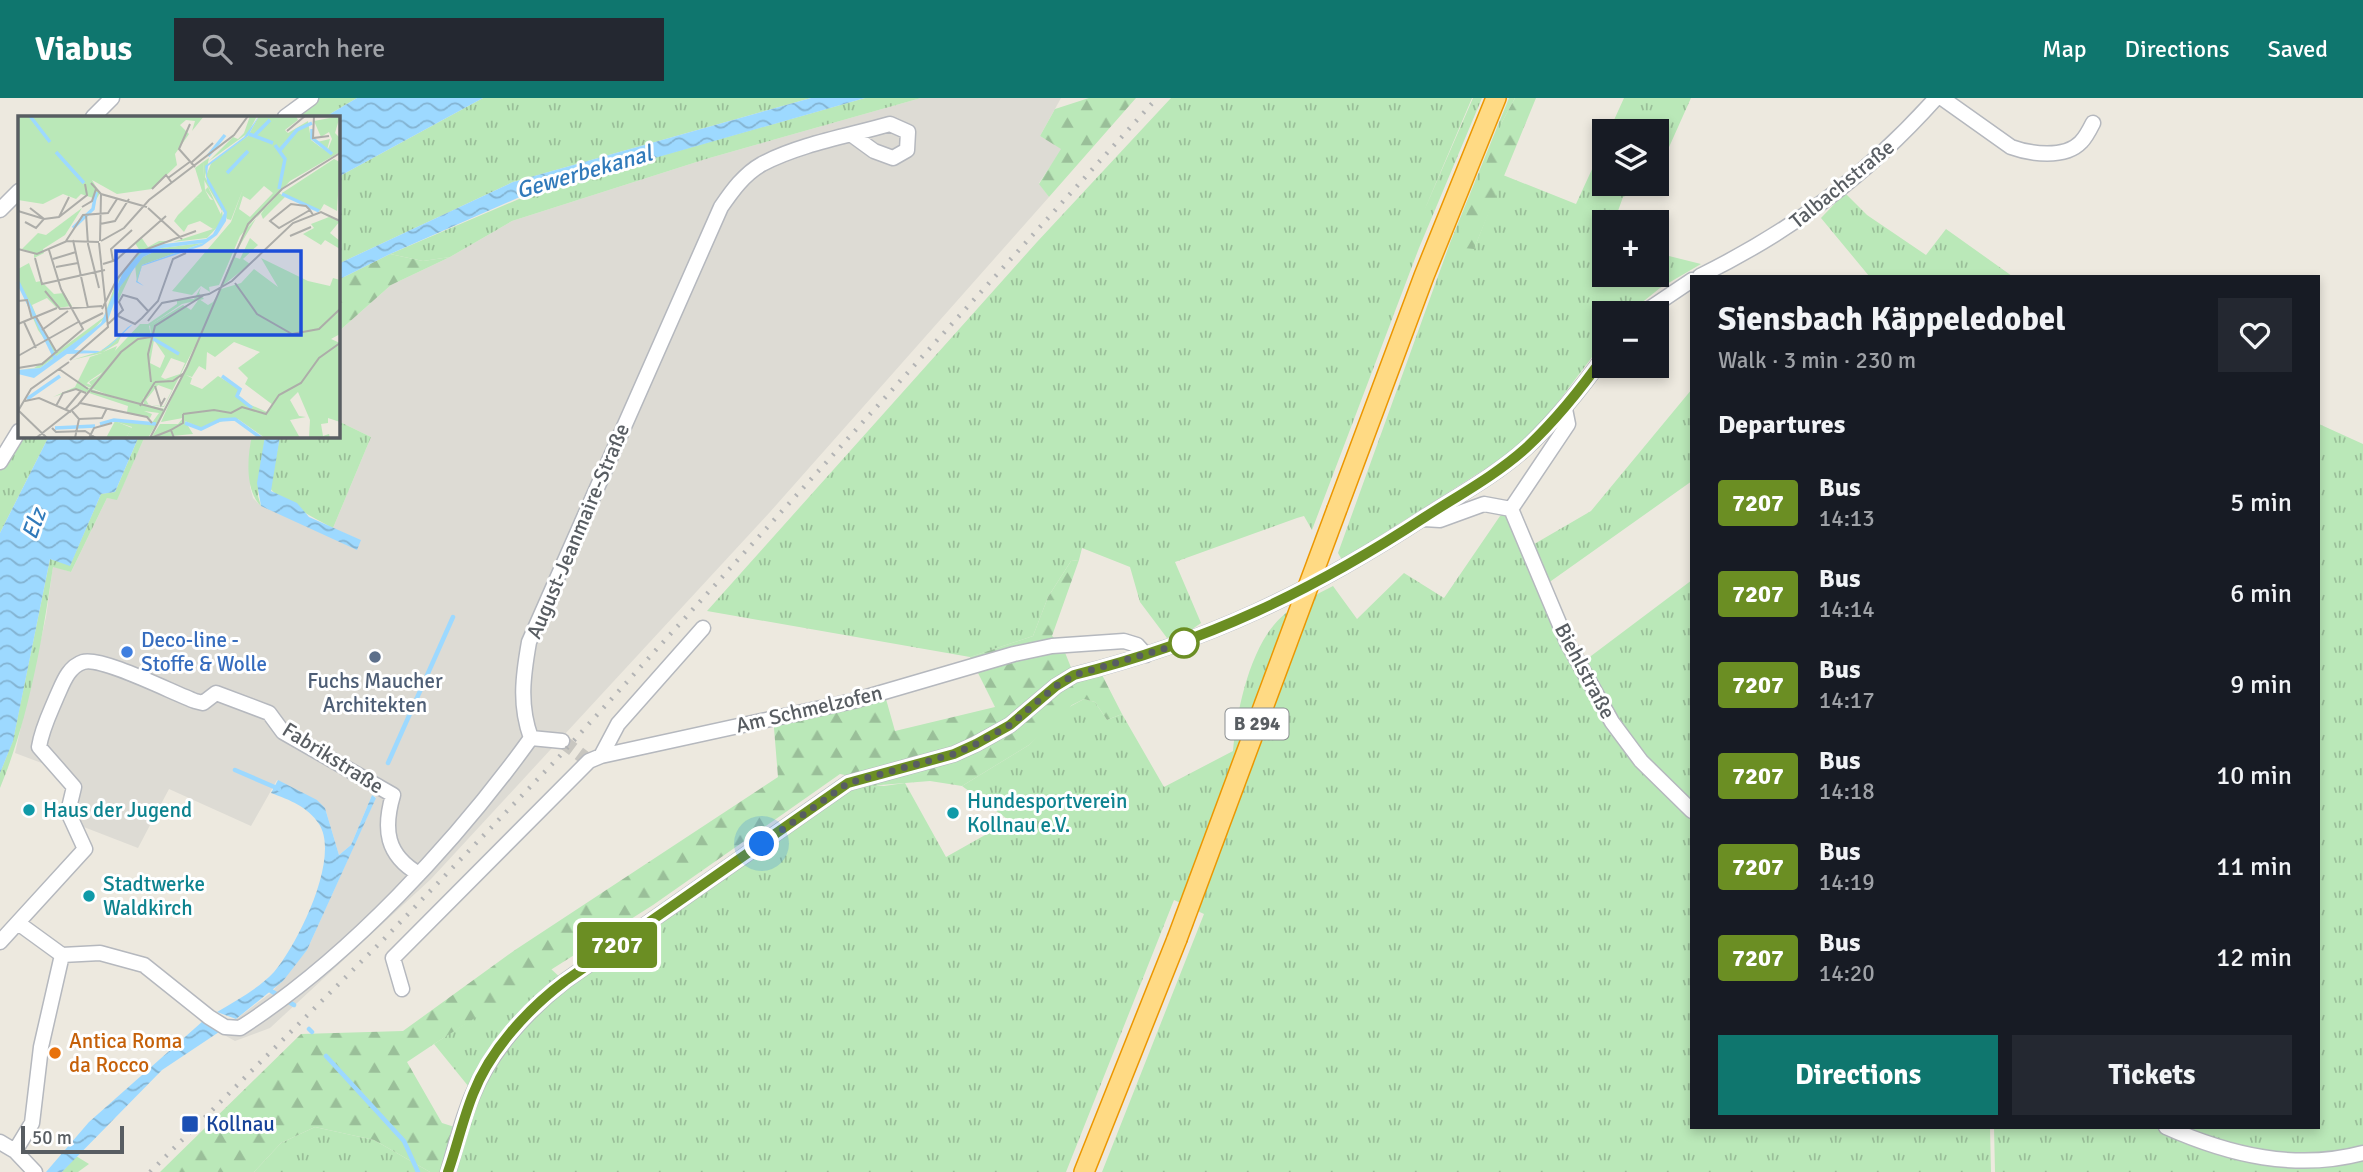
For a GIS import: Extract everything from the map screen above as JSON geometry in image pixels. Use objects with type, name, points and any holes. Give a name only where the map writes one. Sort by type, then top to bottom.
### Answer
[{"type":"highway","name":"B 294","points":[[1084,1172],[1177,939],[1424,276],[1496,98]]},
{"type":"street","points":[[94,116],[113,98]]},
{"type":"street","points":[[286,116],[311,98]]},
{"type":"street","name":"Talbachstraße","points":[[1702,275],[1773,239],[1837,194],[1871,164],[1936,98]]},
{"type":"street","points":[[1942,98],[2011,147],[2023,151],[2059,152],[2070,148],[2081,143],[2093,123]]},
{"type":"street","name":"August-Jeanmaire-Straße","points":[[531,738],[524,719],[521,692],[528,642],[720,207],[740,181],[760,165],[852,135]]},
{"type":"street","points":[[0,210],[18,192]]},
{"type":"street","points":[[1661,301],[1690,281]]},
{"type":"street","points":[[448,1172],[473,1092],[498,1051],[542,999],[848,783],[954,754],[1010,725],[1056,686],[1074,675],[1146,655],[1226,627],[1300,593],[1370,555],[1525,449],[1565,409],[1592,373]]},
{"type":"street","points":[[1424,519],[1440,520],[1484,504],[1511,509],[1568,424],[1565,409]]},
{"type":"street","points":[[0,462],[18,432]]},
{"type":"street","name":"Biehlstraße","points":[[1511,509],[1567,642],[1612,722],[1641,761],[1690,809]]},
{"type":"street","name":"Am Schmelzofen","points":[[601,756],[618,724],[703,628]]},
{"type":"street","name":"Am Schmelzofen","points":[[402,989],[393,958],[589,761],[601,756],[853,701],[1014,654],[1052,646],[1109,641],[1137,645],[1146,655]]},
{"type":"street","name":"Fabrikstraße","points":[[0,942],[85,849],[68,812],[74,787],[39,747],[41,733],[65,679],[74,666],[85,661],[102,663],[195,701],[203,703],[216,694],[269,713],[283,732],[393,795],[385,821],[388,833],[401,864],[419,874]]},
{"type":"street","points":[[18,923],[62,955],[100,953],[144,965],[209,1017],[225,1027],[240,1028],[270,1008],[329,959],[419,874],[495,788],[531,738],[562,741]]},
{"type":"street","points":[[15,1151],[32,1123],[41,1047],[62,955]]},
{"type":"street","points":[[2172,1129],[2245,1155],[2317,1161],[2363,1153]]},
{"type":"street","points":[[0,1142],[15,1151],[35,1172]]},
{"type":"shaded area","points":[[921,98],[1061,98],[1040,136],[1062,149],[1039,183],[1049,197],[770,512],[431,879],[270,1028],[235,1041],[219,1032],[272,992],[307,950],[376,797],[372,795],[351,845],[339,855],[325,808],[277,780],[251,826],[169,789],[138,848],[76,824],[74,787],[63,771],[15,753],[46,617],[53,566],[71,572],[107,498],[117,499],[144,438],[252,438],[250,487],[253,498],[261,506],[358,543],[360,540],[333,528],[371,437],[340,422],[340,330],[391,285],[450,257],[512,221],[706,159]]},
{"type":"green space","points":[[311,98],[357,98],[327,116],[286,116]]},
{"type":"green space","points":[[483,98],[811,98],[513,182],[340,263],[340,176]]},
{"type":"green space","points":[[865,98],[921,98],[706,159],[512,221],[450,257],[423,261],[390,254],[540,190]]},
{"type":"green space","points":[[1089,98],[1136,98],[1049,197],[1039,184],[1061,149],[1040,136],[1055,109]]},
{"type":"green space","points":[[1171,98],[1472,98],[1424,211],[1473,98],[1482,98],[1419,248],[1312,530],[1304,516],[1175,562],[1201,623],[1191,630],[1167,638],[1140,602],[1130,567],[1082,548],[1079,560],[1071,561],[1048,597],[1033,636],[970,657],[707,611],[1037,242]]},
{"type":"green space","points":[[1509,98],[1515,98],[1502,122],[1474,249],[1503,175],[1576,204],[1592,169],[1592,196],[1625,196],[1618,210],[1592,210],[1592,287],[1662,287],[1644,301],[1592,301],[1592,357],[1546,418],[1510,453],[1342,560],[1338,553],[1450,243]]},
{"type":"green space","points":[[1515,98],[1536,98],[1474,249],[1454,247],[1502,122]]},
{"type":"green space","points":[[1624,98],[1691,98],[1669,147],[1669,119],[1614,119]]},
{"type":"green space","points":[[1845,193],[1867,215],[1926,255],[1946,229],[2011,275],[1868,275],[1821,218]]},
{"type":"green space","points":[[390,254],[423,261],[450,257],[391,285],[340,330],[340,279]]},
{"type":"green space","points":[[1669,256],[1701,264],[1669,283]]},
{"type":"green space","points":[[1690,391],[1690,482],[1544,586],[1579,665],[1690,582],[1690,1129],[1990,1129],[1991,1172],[1102,1172],[1204,914],[1174,900],[1066,1172],[448,1172],[473,1092],[434,1044],[550,968],[564,981],[848,783],[884,786],[905,783],[946,857],[1010,821],[962,786],[1029,745],[1060,712],[1084,699],[1095,702],[1107,720],[1122,714],[1164,787],[1233,751],[1242,696],[1255,657],[1274,625],[1303,602],[1333,586],[1357,619],[1404,573],[1444,598],[1500,516],[1505,513],[1524,550],[1591,511]]},
{"type":"green space","points":[[340,422],[371,437],[333,528],[289,503],[270,488],[280,438],[340,438]]},
{"type":"green space","points":[[2320,424],[2363,444],[2363,1147],[2317,1156],[2248,1150],[2184,1129],[2320,1129]]},
{"type":"green space","points":[[18,437],[48,438],[0,533],[0,462]]},
{"type":"green space","points":[[138,438],[144,438],[117,500],[107,498],[71,572],[53,567],[27,707],[0,788],[0,773],[13,740],[50,559],[70,565],[101,494],[115,492]]},
{"type":"green space","points":[[252,438],[265,438],[258,496],[261,506],[252,492],[249,454]]},
{"type":"green space","points":[[1079,560],[1052,636],[1062,645],[1074,675],[1099,669],[1122,714],[1107,720],[1095,702],[1084,699],[1072,705],[1029,745],[962,786],[930,781],[868,786],[859,778],[840,774],[653,905],[407,1062],[442,1123],[461,1129],[448,1172],[430,1172],[374,1140],[315,1127],[281,1143],[254,1172],[160,1172],[301,1034],[403,1031],[515,950],[778,777],[773,716],[884,692],[895,731],[995,707],[970,657],[1033,636],[1048,597],[1071,561]]},
{"type":"green space","points":[[315,1127],[374,1140],[430,1172],[254,1172],[281,1143]]},
{"type":"green space","points":[[1994,1129],[2161,1129],[2184,1140],[2276,1165],[2318,1167],[2363,1159],[2363,1172],[1995,1172]]},
{"type":"green space","points":[[76,1156],[89,1164],[78,1172],[62,1172]]},
{"type":"water","points":[[357,98],[483,98],[340,176],[340,116],[327,116]]},
{"type":"water","points":[[811,98],[865,98],[522,196],[340,279],[340,263],[513,182]]},
{"type":"water","name":"Elz","points":[[48,438],[138,438],[115,492],[101,494],[70,566],[50,559],[13,741],[0,773],[0,533]]},
{"type":"water","points":[[265,438],[280,438],[271,491],[297,503],[309,517],[361,540],[357,550],[261,506],[257,483]]},
{"type":"water","points":[[278,780],[317,800],[325,808],[339,855],[351,845],[372,795],[376,798],[307,950],[283,981],[236,1019],[217,1012],[247,994],[274,972],[304,922],[320,879],[324,858],[324,839],[319,824],[310,813],[298,805],[271,793]]},
{"type":"water","points":[[203,1021],[219,1032],[162,1070],[62,1172],[46,1172],[89,1122]]},
{"type":"waterway","name":"Gewerbekanal","points":[[388,763],[453,617]]},
{"type":"waterway","name":"Gewerbekanal","points":[[235,770],[279,789]]},
{"type":"waterway","points":[[268,989],[294,1005]]},
{"type":"waterway","points":[[309,1029],[312,1032]]},
{"type":"waterway","points":[[326,1056],[404,1141],[418,1172]]},
{"type":"tunnel","points":[[562,741],[589,761]]},
{"type":"railway","points":[[150,1172],[386,937],[557,759],[1157,98]]},
{"type":"bus line","name":"7207","points":[[448,1172],[473,1092],[498,1051],[542,999],[821,801],[859,778],[917,765],[976,744],[1010,725],[1056,686],[1074,675],[1183,643],[1226,627],[1300,593],[1370,555],[1482,481],[1525,449],[1565,409],[1592,374]]},
{"type":"place","name":"Deco-line - Stoffe & Wolle","points":[[127,652]]},
{"type":"place","name":"Fuchs Maucher Architekten","points":[[375,657]]},
{"type":"place","name":"Haus der Jugend","points":[[29,810]]},
{"type":"place","name":"Hundesportverein Kollnau e.V.","points":[[953,813]]},
{"type":"place","name":"Stadtwerke Waldkirch","points":[[89,896]]},
{"type":"place","name":"Antica Roma da Rocco","points":[[55,1053]]},
{"type":"place","name":"Kollnau","points":[[190,1124]]},
{"type":"route","points":[[762,844],[848,783],[954,754],[976,744],[1010,725],[1056,686],[1074,675],[1184,643]]}]
